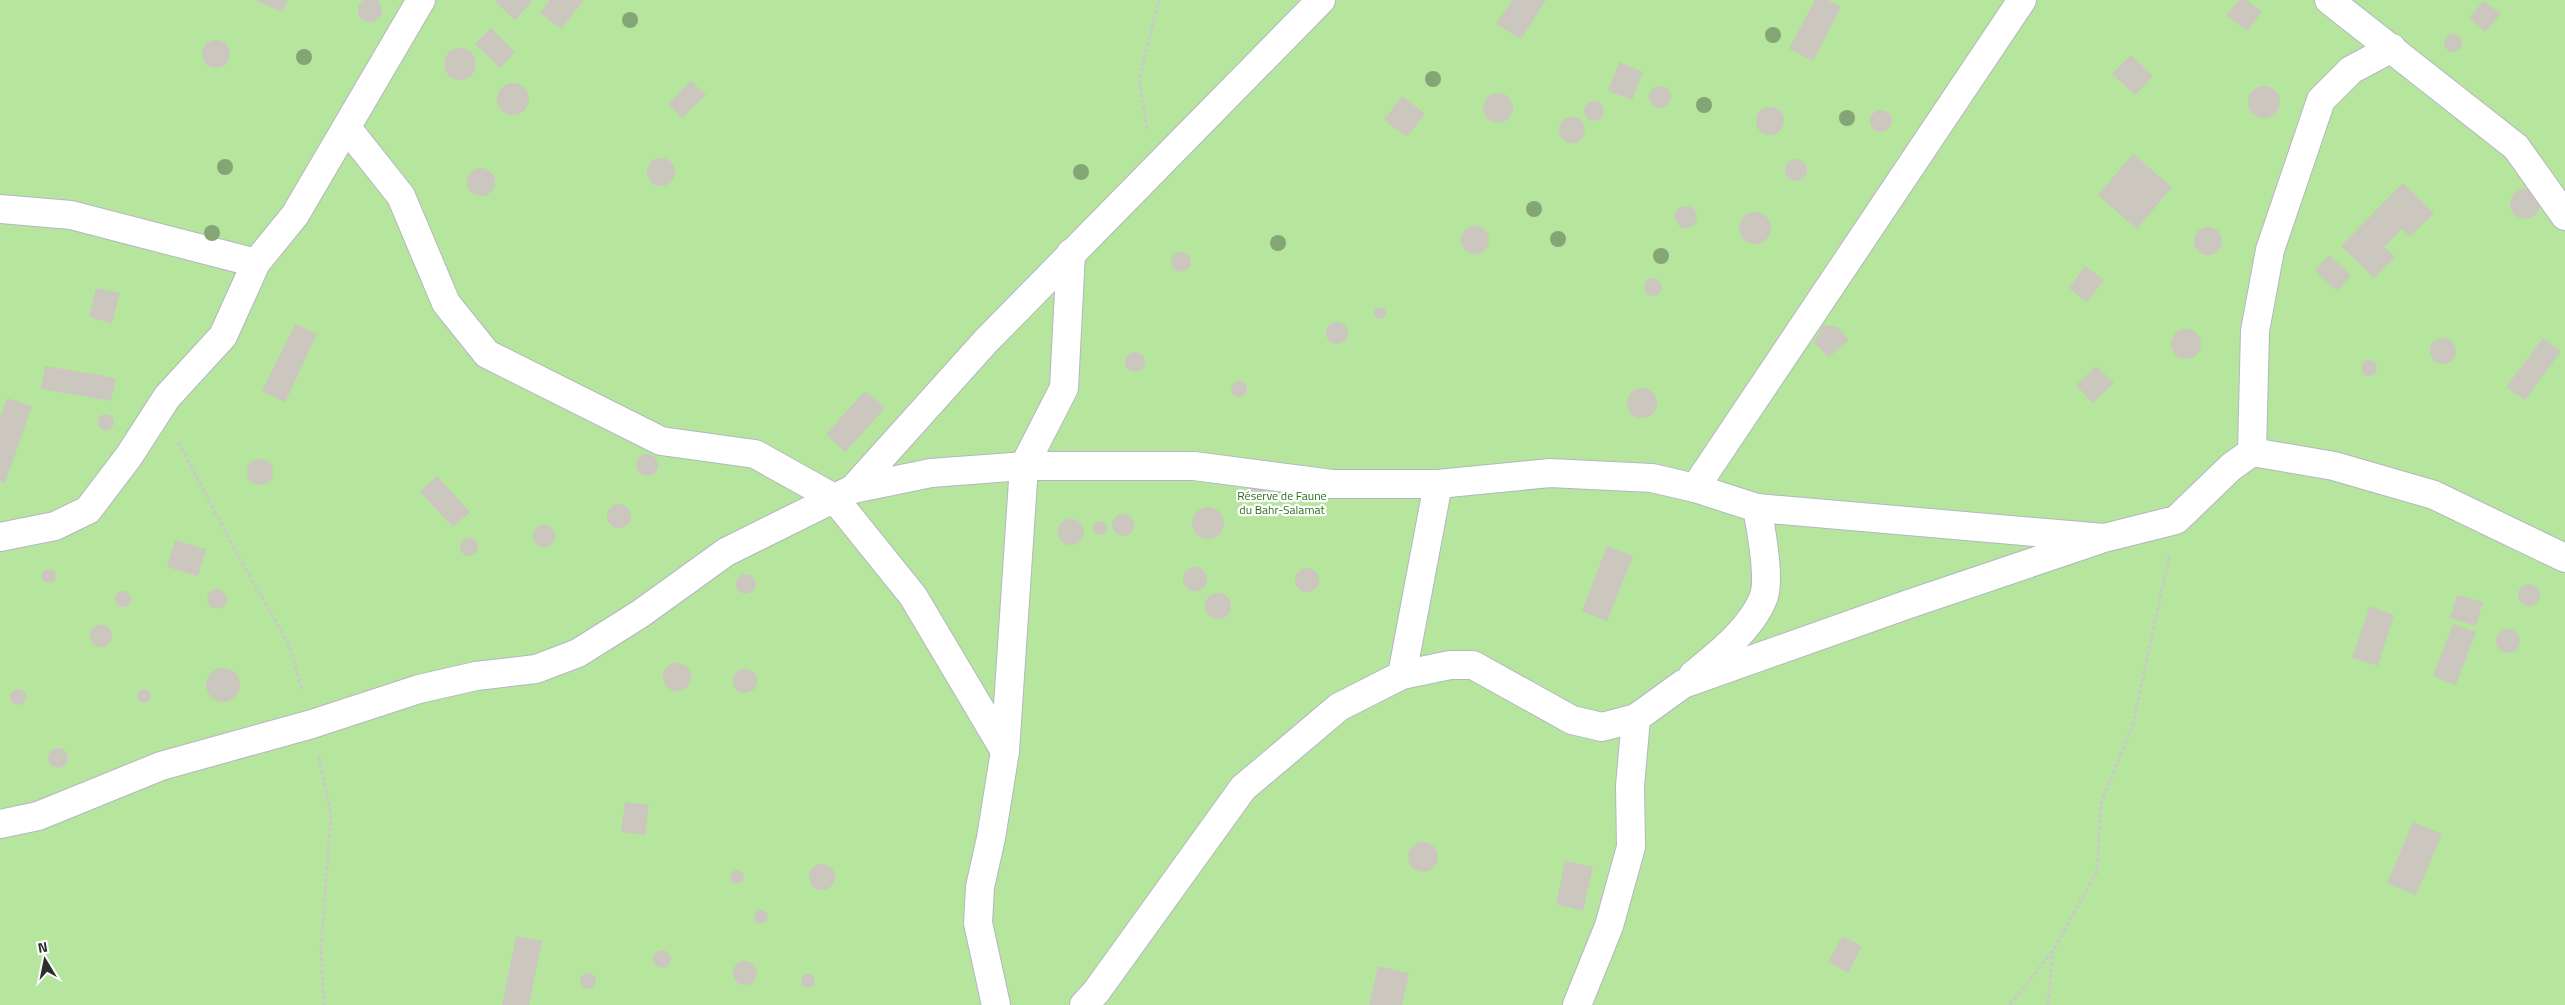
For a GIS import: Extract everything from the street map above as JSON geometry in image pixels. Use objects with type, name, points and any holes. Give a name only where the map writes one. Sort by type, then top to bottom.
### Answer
[{"type":"street","points":[[0,537],[55,526],[88,510],[129,456],[167,398],[223,336],[256,263],[295,215],[421,0]]},
{"type":"street","points":[[844,494],[986,341],[1320,0]]},
{"type":"street","points":[[1695,488],[2022,0]]},
{"type":"street","points":[[2329,0],[2516,147],[2565,216]]},
{"type":"street","points":[[2252,452],[2255,331],[2270,250],[2321,100],[2351,70],[2392,48]]},
{"type":"street","points":[[346,128],[401,196],[446,303],[487,354],[661,441],[755,454],[844,494],[913,596],[1005,750]]},
{"type":"street","points":[[0,209],[71,215],[256,263]]},
{"type":"street","points":[[996,1005],[978,923],[980,887],[991,838],[1005,750],[1024,466],[1064,388],[1071,253]]},
{"type":"street","points":[[1683,684],[2104,538],[2176,520],[2230,467],[2252,452],[2334,466],[2434,495],[2565,558]]},
{"type":"street","points":[[0,824],[38,816],[161,766],[312,724],[419,689],[476,676],[536,669],[578,653],[640,614],[726,552],[844,494],[931,473],[1024,466],[1194,466],[1332,484],[1438,484],[1550,473],[1652,478],[1695,488],[1757,508],[2104,538]]},
{"type":"street","points":[[1402,675],[1438,484]]},
{"type":"street","points":[[1084,1005],[1096,992],[1243,788],[1339,708],[1402,675],[1450,665],[1473,665],[1572,720],[1602,727],[1636,718],[1683,684],[1745,628],[1764,595],[1765,550],[1757,508]]},
{"type":"street","points":[[1577,1005],[1610,926],[1631,847],[1630,786],[1636,718]]},
{"type":"path","points":[[1154,170],[1139,79],[1159,0]]},
{"type":"path","points":[[167,398],[172,431],[241,562],[290,647],[312,724],[330,815],[321,947],[324,1005]]},
{"type":"path","points":[[2010,1005],[2054,949],[2097,871],[2101,803],[2133,724],[2176,520]]},
{"type":"path","points":[[2048,1005],[2054,949]]},
{"type":"green space","name":"Réserve de Faune du Bahr-Salamat","points":[[0,0],[2565,0],[2565,1005],[0,1005]]},
{"type":"building","points":[[370,-2],[375,-1],[381,5],[381,15],[375,21],[370,22],[365,21],[359,15],[358,10],[359,5],[365,-1]]},
{"type":"building","points":[[255,0],[288,0],[283,12]]},
{"type":"building","points":[[497,0],[533,0],[515,20],[495,2]]},
{"type":"building","points":[[550,0],[584,0],[561,29],[540,13]]},
{"type":"building","points":[[1512,0],[1546,0],[1521,39],[1496,24]]},
{"type":"building","points":[[1815,0],[1828,0],[1841,7],[1813,61],[1789,49]]},
{"type":"building","points":[[2239,0],[2247,0],[2262,12],[2247,31],[2226,15]]},
{"type":"building","points":[[2484,1],[2501,14],[2485,32],[2469,17]]},
{"type":"building","points":[[491,28],[515,52],[500,68],[475,44]]},
{"type":"building","points":[[2453,34],[2459,37],[2462,43],[2459,49],[2453,52],[2447,49],[2444,43],[2447,37]]},
{"type":"building","points":[[216,40],[226,44],[230,54],[226,64],[216,68],[206,64],[202,54],[206,44]]},
{"type":"building","points":[[460,48],[472,52],[476,64],[472,76],[460,80],[448,76],[444,64],[448,52]]},
{"type":"building","points":[[2131,55],[2153,76],[2135,95],[2112,74]]},
{"type":"building","points":[[1619,62],[1643,72],[1632,100],[1608,91]]},
{"type":"building","points":[[691,81],[706,95],[682,118],[668,103]]},
{"type":"building","points":[[513,83],[519,84],[524,88],[528,93],[528,105],[524,110],[519,114],[513,115],[507,114],[502,110],[498,105],[497,99],[498,93],[502,88],[507,84]]},
{"type":"building","points":[[1660,86],[1668,89],[1671,97],[1668,105],[1660,108],[1652,105],[1649,97],[1652,89]]},
{"type":"building","points":[[2264,86],[2276,90],[2280,102],[2276,114],[2264,118],[2252,114],[2248,102],[2252,90]]},
{"type":"building","points":[[1498,93],[1504,94],[1512,102],[1512,114],[1504,122],[1498,123],[1492,122],[1484,114],[1483,108],[1484,102],[1492,94]]},
{"type":"building","points":[[1402,96],[1425,114],[1407,137],[1384,120]]},
{"type":"building","points":[[1590,101],[1598,101],[1604,107],[1604,115],[1598,121],[1590,121],[1584,115],[1584,107]]},
{"type":"building","points":[[1770,107],[1780,111],[1784,121],[1780,131],[1770,135],[1760,131],[1756,121],[1760,111]]},
{"type":"building","points":[[1881,110],[1889,113],[1892,121],[1889,129],[1881,132],[1873,129],[1870,121],[1873,113]]},
{"type":"building","points":[[1572,117],[1581,121],[1585,130],[1581,139],[1572,143],[1563,139],[1559,130],[1563,121]]},
{"type":"building","points":[[2133,154],[2172,187],[2137,229],[2098,195]]},
{"type":"building","points":[[661,158],[671,162],[675,172],[671,182],[661,186],[651,182],[647,172],[651,162]]},
{"type":"building","points":[[1796,159],[1804,162],[1807,170],[1804,178],[1796,181],[1788,178],[1785,170],[1788,162]]},
{"type":"building","points":[[481,168],[491,172],[495,182],[491,192],[481,196],[471,192],[467,182],[471,172]]},
{"type":"building","points":[[2403,183],[2434,213],[2410,237],[2402,229],[2384,247],[2395,257],[2374,278],[2341,246]]},
{"type":"building","points":[[2525,189],[2536,193],[2540,204],[2536,215],[2525,219],[2514,215],[2510,204],[2514,193]]},
{"type":"building","points":[[1686,206],[1694,209],[1697,217],[1694,225],[1686,228],[1678,225],[1675,217],[1678,209]]},
{"type":"building","points":[[1755,212],[1767,216],[1771,228],[1767,240],[1755,244],[1743,240],[1739,228],[1743,216]]},
{"type":"building","points":[[1475,226],[1485,230],[1489,240],[1485,250],[1475,254],[1465,250],[1461,240],[1465,230]]},
{"type":"building","points":[[2208,227],[2218,231],[2222,241],[2218,251],[2208,255],[2198,251],[2194,241],[2198,231]]},
{"type":"building","points":[[1181,252],[1188,255],[1191,262],[1188,269],[1181,272],[1174,269],[1171,262],[1174,255]]},
{"type":"building","points":[[2329,255],[2351,275],[2337,291],[2315,271]]},
{"type":"building","points":[[2085,266],[2104,280],[2087,302],[2069,288]]},
{"type":"building","points":[[1649,278],[1657,278],[1662,283],[1660,294],[1649,296],[1644,291],[1644,283]]},
{"type":"building","points":[[96,288],[120,293],[112,323],[89,317]]},
{"type":"building","points":[[1382,307],[1385,308],[1385,318],[1378,319],[1375,318],[1374,311],[1375,308]]},
{"type":"building","points":[[1333,322],[1341,322],[1348,329],[1348,337],[1341,344],[1333,344],[1326,337],[1326,329]]},
{"type":"building","points":[[295,324],[317,334],[285,402],[262,391]]},
{"type":"building","points":[[1823,325],[1837,327],[1849,340],[1829,357],[1814,343]]},
{"type":"building","points":[[2186,329],[2197,333],[2201,344],[2197,355],[2186,359],[2175,355],[2171,344],[2175,333]]},
{"type":"building","points":[[2443,338],[2452,342],[2456,351],[2452,360],[2443,364],[2434,360],[2430,351],[2434,342]]},
{"type":"building","points":[[2543,338],[2561,351],[2525,400],[2506,387]]},
{"type":"building","points":[[1135,352],[1142,355],[1145,362],[1142,369],[1135,372],[1128,369],[1125,362],[1128,355]]},
{"type":"building","points":[[2366,360],[2372,360],[2377,365],[2375,374],[2366,376],[2361,371],[2361,365]]},
{"type":"building","points":[[45,366],[116,378],[111,401],[41,389]]},
{"type":"building","points":[[2096,366],[2114,383],[2093,403],[2076,385]]},
{"type":"building","points":[[1239,381],[1245,383],[1247,389],[1245,395],[1239,397],[1233,395],[1231,389],[1233,383]]},
{"type":"building","points":[[1642,388],[1653,392],[1657,403],[1653,414],[1642,418],[1631,414],[1627,403],[1631,392]]},
{"type":"building","points":[[865,391],[885,408],[845,452],[826,434]]},
{"type":"building","points":[[7,398],[32,406],[5,483],[0,481],[0,419]]},
{"type":"building","points":[[106,414],[112,416],[114,422],[112,428],[106,430],[100,428],[98,422],[100,416]]},
{"type":"building","points":[[647,454],[655,457],[658,465],[655,473],[647,476],[639,473],[636,465],[639,457]]},
{"type":"building","points":[[260,459],[269,463],[273,472],[269,481],[260,485],[251,481],[247,472],[251,463]]},
{"type":"building","points":[[437,476],[470,512],[453,527],[420,492]]},
{"type":"building","points":[[1249,484],[1264,488],[1262,495],[1256,498],[1249,496],[1246,490]]},
{"type":"building","points":[[619,504],[627,508],[631,516],[627,524],[619,528],[611,524],[607,516],[611,508]]},
{"type":"building","points":[[1208,507],[1219,512],[1224,523],[1219,534],[1208,539],[1197,534],[1192,523],[1197,512]]},
{"type":"building","points":[[1123,514],[1131,517],[1134,525],[1131,533],[1123,536],[1115,533],[1112,525],[1115,517]]},
{"type":"building","points":[[1071,519],[1080,523],[1084,532],[1080,541],[1071,545],[1062,541],[1058,532],[1062,523]]},
{"type":"building","points":[[1097,521],[1103,521],[1107,528],[1103,535],[1097,535],[1093,531],[1093,525]]},
{"type":"building","points":[[544,525],[552,528],[555,536],[552,544],[544,547],[536,544],[533,536],[536,528]]},
{"type":"building","points":[[469,538],[475,541],[478,547],[475,553],[469,556],[463,553],[460,547],[463,541]]},
{"type":"building","points":[[175,540],[206,549],[198,576],[167,567]]},
{"type":"building","points":[[1607,546],[1633,556],[1607,621],[1582,611]]},
{"type":"building","points":[[1195,567],[1204,570],[1207,579],[1204,588],[1195,591],[1186,588],[1183,579],[1186,570]]},
{"type":"building","points":[[1307,568],[1312,569],[1318,575],[1318,585],[1312,591],[1307,592],[1302,591],[1296,585],[1295,580],[1296,575],[1302,569]]},
{"type":"building","points":[[49,569],[54,571],[56,576],[54,581],[49,583],[44,581],[42,576],[44,571]]},
{"type":"building","points":[[746,574],[753,577],[756,584],[753,591],[746,594],[739,591],[736,584],[739,577]]},
{"type":"building","points":[[2529,584],[2537,587],[2540,595],[2537,603],[2529,606],[2521,603],[2518,595],[2521,587]]},
{"type":"building","points":[[217,589],[224,592],[227,599],[224,606],[217,609],[210,606],[207,599],[210,592]]},
{"type":"building","points":[[123,591],[129,593],[131,599],[129,605],[123,607],[117,605],[115,599],[117,593]]},
{"type":"building","points":[[1218,593],[1227,597],[1231,606],[1227,615],[1218,619],[1209,615],[1205,606],[1209,597]]},
{"type":"building","points":[[2457,595],[2483,602],[2476,626],[2450,618]]},
{"type":"building","points":[[2370,606],[2394,615],[2378,666],[2352,658]]},
{"type":"building","points":[[2453,624],[2476,632],[2456,685],[2433,676]]},
{"type":"building","points":[[101,625],[109,628],[112,636],[109,644],[101,647],[93,644],[90,636],[93,628]]},
{"type":"building","points":[[2508,629],[2517,632],[2520,641],[2517,650],[2508,653],[2499,650],[2496,641],[2499,632]]},
{"type":"building","points":[[677,663],[687,667],[691,677],[687,687],[677,691],[667,687],[663,677],[667,667]]},
{"type":"building","points":[[223,668],[230,669],[235,673],[239,678],[239,692],[235,697],[230,701],[223,702],[216,701],[211,697],[207,692],[206,685],[207,678],[211,673],[216,669]]},
{"type":"building","points":[[745,669],[753,673],[757,681],[753,689],[745,693],[737,689],[733,681],[737,673]]},
{"type":"building","points":[[18,689],[26,697],[18,705],[10,697]]},
{"type":"building","points":[[141,689],[147,689],[151,696],[147,703],[141,703],[137,699],[137,693]]},
{"type":"building","points":[[58,748],[65,751],[68,758],[65,765],[58,768],[51,765],[48,758],[51,751]]},
{"type":"building","points":[[625,802],[649,805],[645,835],[621,832]]},
{"type":"building","points":[[2413,822],[2442,834],[2416,895],[2387,883]]},
{"type":"building","points":[[1423,842],[1429,843],[1437,851],[1437,863],[1429,871],[1423,872],[1417,871],[1409,863],[1408,857],[1409,851],[1417,843]]},
{"type":"building","points":[[1565,861],[1593,867],[1583,911],[1556,904]]},
{"type":"building","points":[[822,864],[831,868],[835,877],[831,886],[822,890],[813,886],[809,877],[813,868]]},
{"type":"building","points":[[737,870],[742,872],[744,877],[742,882],[737,884],[732,882],[730,877],[732,872]]},
{"type":"building","points":[[758,910],[764,910],[768,917],[764,924],[758,924],[754,920],[754,914]]},
{"type":"building","points":[[516,936],[542,941],[529,1005],[502,1005]]},
{"type":"building","points":[[1842,936],[1862,946],[1848,973],[1828,962]]},
{"type":"building","points":[[658,950],[666,950],[671,955],[669,966],[658,968],[653,963],[653,955]]},
{"type":"building","points":[[745,961],[753,965],[757,973],[753,981],[745,985],[737,981],[733,973],[737,965]]},
{"type":"building","points":[[1378,966],[1409,973],[1402,1005],[1369,1005]]},
{"type":"building","points":[[585,973],[591,973],[596,978],[594,987],[585,989],[580,984],[580,978]]},
{"type":"building","points":[[808,974],[813,976],[815,981],[813,986],[808,988],[803,986],[801,981],[803,976]]}]
